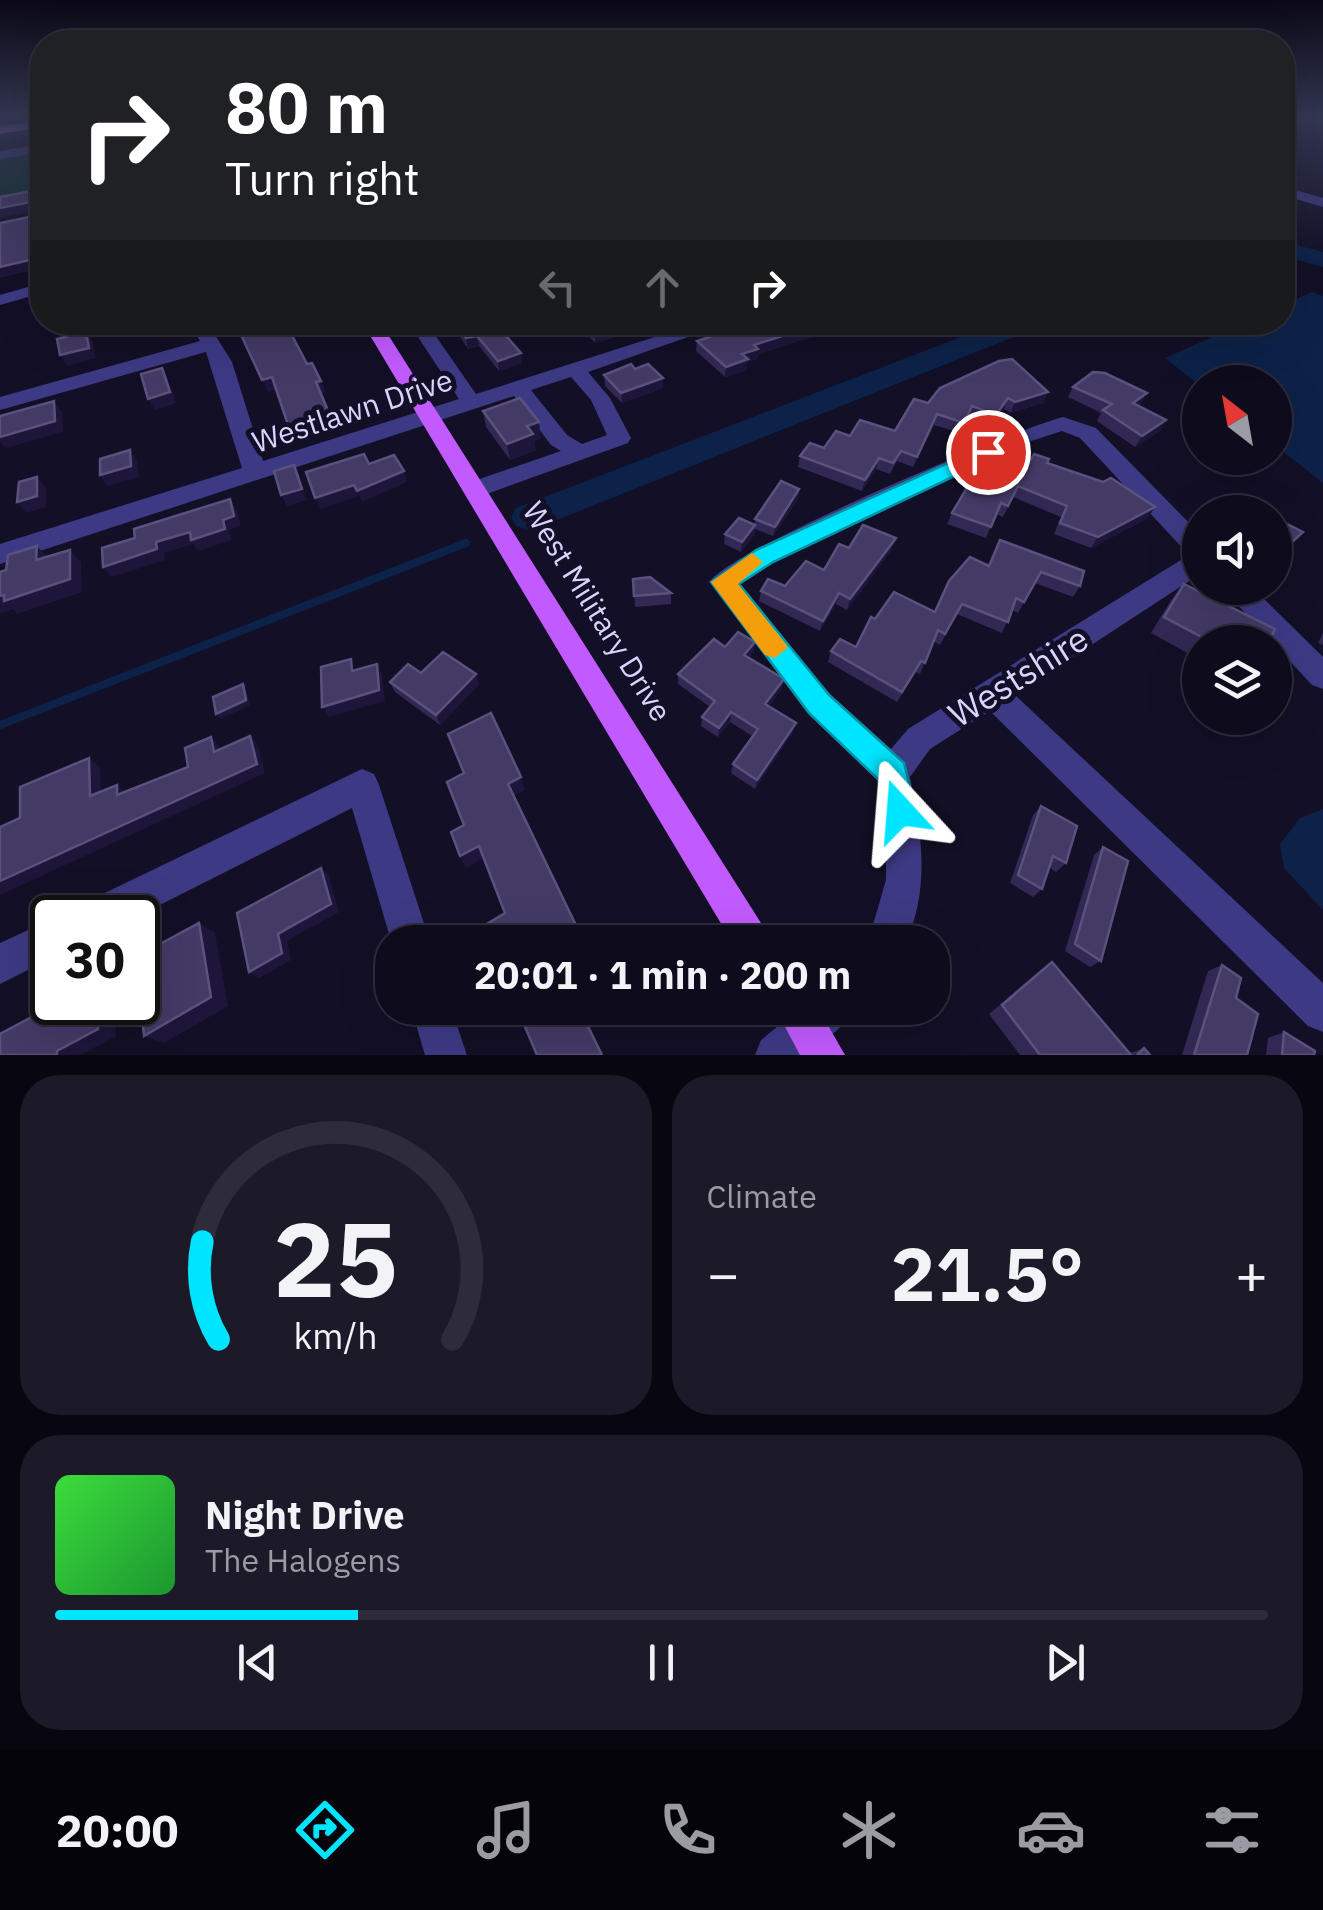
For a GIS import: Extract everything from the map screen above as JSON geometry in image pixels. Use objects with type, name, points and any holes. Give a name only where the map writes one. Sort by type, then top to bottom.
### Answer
[{"type":"main road","name":"West Military Drive","points":[[379,335],[744,925]]},
{"type":"street","points":[[1295,194],[1323,204]]},
{"type":"street","points":[[0,300],[30,291]]},
{"type":"street","points":[[206,335],[222,362],[255,472]]},
{"type":"street","points":[[426,335],[471,402]]},
{"type":"street","name":"Westlawn Drive","points":[[0,554],[575,369],[657,335]]},
{"type":"street","points":[[0,404],[212,344]]},
{"type":"street","points":[[476,489],[620,438],[600,398],[575,369]]},
{"type":"street","points":[[518,388],[559,440],[580,453]]},
{"type":"street","points":[[893,925],[904,896],[908,850],[893,773],[819,704],[723,582],[743,567],[798,540],[1020,437],[1063,424],[1088,433],[1182,531]]},
{"type":"street","name":"Westshire","points":[[893,773],[919,739],[1182,573]]},
{"type":"street","points":[[1253,605],[1323,676]]},
{"type":"street","points":[[992,692],[1323,1012]]},
{"type":"street","points":[[140,895],[362,785],[406,925]]},
{"type":"street","points":[[0,964],[30,949]]},
{"type":"street","points":[[436,1025],[446,1055]]},
{"type":"green space","points":[[0,166],[30,166],[30,192],[0,197]]},
{"type":"water","points":[[1312,292],[1323,296],[1323,483],[1292,458],[1292,365],[1182,365],[1182,372],[1165,358],[1217,335],[1295,335],[1295,300]]},
{"type":"water","points":[[1323,809],[1323,910],[1284,868],[1280,844],[1300,818]]},
{"type":"building","points":[[30,191],[30,202],[0,208],[0,197]]},
{"type":"building","points":[[30,217],[30,260],[0,267],[0,223]]},
{"type":"building","points":[[87,335],[89,348],[60,355],[57,339]]},
{"type":"building","points":[[241,335],[292,335],[321,381],[316,382],[329,413],[288,425],[272,377],[262,380]]},
{"type":"building","points":[[464,335],[505,335],[521,353],[498,361],[477,336]]},
{"type":"building","points":[[715,335],[785,335],[754,345],[758,349],[742,354],[748,359],[726,367],[697,341]]},
{"type":"building","points":[[1012,359],[1048,392],[1015,402],[1008,398],[996,415],[972,406],[964,423],[937,414],[917,457],[901,451],[893,463],[879,458],[865,480],[800,456],[810,443],[824,448],[836,431],[850,436],[860,420],[895,431],[914,399],[928,403],[940,388],[999,361]]},
{"type":"building","points":[[631,364],[635,369],[648,364],[663,378],[621,393],[604,375]]},
{"type":"building","points":[[162,368],[170,392],[148,399],[141,374]]},
{"type":"building","points":[[1093,372],[1105,373],[1147,393],[1133,403],[1166,420],[1142,436],[1103,410],[1112,404],[1073,387]]},
{"type":"building","points":[[520,398],[539,422],[527,426],[533,434],[507,444],[483,411]]},
{"type":"building","points":[[54,401],[55,421],[0,437],[0,416]]},
{"type":"building","points":[[130,450],[131,466],[100,475],[100,459]]},
{"type":"building","points":[[1012,453],[1031,459],[1034,454],[1049,459],[1047,463],[1103,482],[1111,478],[1155,507],[1098,537],[1060,523],[1067,506],[1018,486],[1008,506],[1001,503],[991,527],[952,513],[972,479],[978,482],[987,466],[1002,473]]},
{"type":"building","points":[[364,454],[369,464],[394,455],[404,471],[357,491],[354,485],[315,498],[306,472]]},
{"type":"building","points":[[294,465],[302,489],[281,495],[274,471]]},
{"type":"building","points":[[37,477],[37,496],[17,502],[19,482]]},
{"type":"building","points":[[781,481],[799,489],[775,527],[755,519]]},
{"type":"building","points":[[230,499],[234,516],[223,520],[225,529],[191,540],[190,532],[156,542],[157,549],[103,567],[102,548],[135,538],[134,529]]},
{"type":"building","points":[[739,518],[755,525],[742,542],[725,534]]},
{"type":"building","points":[[863,525],[896,538],[850,599],[839,593],[823,621],[761,591],[768,579],[785,586],[806,561],[824,570],[839,544],[849,548]]},
{"type":"building","points":[[1292,526],[1303,532],[1292,542]]},
{"type":"building","points":[[1000,540],[1084,571],[1080,586],[1041,572],[1024,602],[1016,598],[1008,622],[962,604],[945,634],[938,630],[925,663],[921,661],[902,692],[831,651],[840,639],[856,647],[871,617],[875,619],[894,592],[935,612],[949,581],[970,557],[989,566]]},
{"type":"building","points":[[37,546],[36,560],[70,550],[70,579],[4,601],[4,595],[0,596],[0,572],[6,570],[8,555]]},
{"type":"building","points":[[650,577],[671,593],[634,596],[633,579]]},
{"type":"building","points":[[1182,587],[1182,605],[1226,605],[1267,625],[1182,627],[1164,617]]},
{"type":"building","points":[[738,632],[755,642],[744,655],[784,679],[765,704],[796,723],[757,780],[733,764],[758,729],[731,712],[719,728],[702,717],[715,701],[678,674],[714,639],[725,647]]},
{"type":"building","points":[[443,652],[476,674],[436,715],[390,682],[408,664],[421,673]]},
{"type":"building","points":[[351,659],[352,671],[377,664],[379,690],[322,707],[321,667]]},
{"type":"building","points":[[243,684],[246,700],[216,714],[213,697]]},
{"type":"building","points":[[491,713],[521,777],[508,784],[576,925],[485,925],[505,913],[479,846],[460,856],[451,832],[464,825],[447,782],[464,773],[448,734]]},
{"type":"building","points":[[250,736],[257,764],[0,881],[0,827],[20,818],[20,787],[89,758],[90,796],[117,785],[117,795],[188,767],[185,748],[211,737],[214,752]]},
{"type":"building","points":[[1041,806],[1077,826],[1066,863],[1053,856],[1042,889],[1018,875]]},
{"type":"building","points":[[1103,847],[1128,861],[1101,961],[1075,944]]},
{"type":"building","points":[[321,868],[331,904],[278,934],[282,953],[249,972],[237,913]]},
{"type":"building","points":[[199,923],[211,997],[144,1036],[143,1025],[160,1025],[160,944]]},
{"type":"building","points":[[1052,962],[1131,1055],[1040,1055],[1002,1005]]},
{"type":"building","points":[[1222,965],[1241,978],[1236,998],[1258,1014],[1247,1055],[1194,1055]]},
{"type":"building","points":[[30,1018],[30,1025],[98,1025],[98,1029],[57,1051],[57,1055],[0,1055],[0,1034]]},
{"type":"building","points":[[524,1025],[587,1025],[602,1055],[537,1055]]},
{"type":"building","points":[[1284,1032],[1315,1051],[1314,1055],[1282,1055]]},
{"type":"waterway","points":[[1295,252],[1323,260]]},
{"type":"waterway","points":[[529,517],[993,335]]},
{"type":"waterway","points":[[0,725],[466,543]]},
{"type":"slow traffic","points":[[752,562],[723,582],[775,647]]},
{"type":"route","points":[[900,811],[893,773],[853,740],[819,704],[723,582],[764,556],[988,452]]}]
